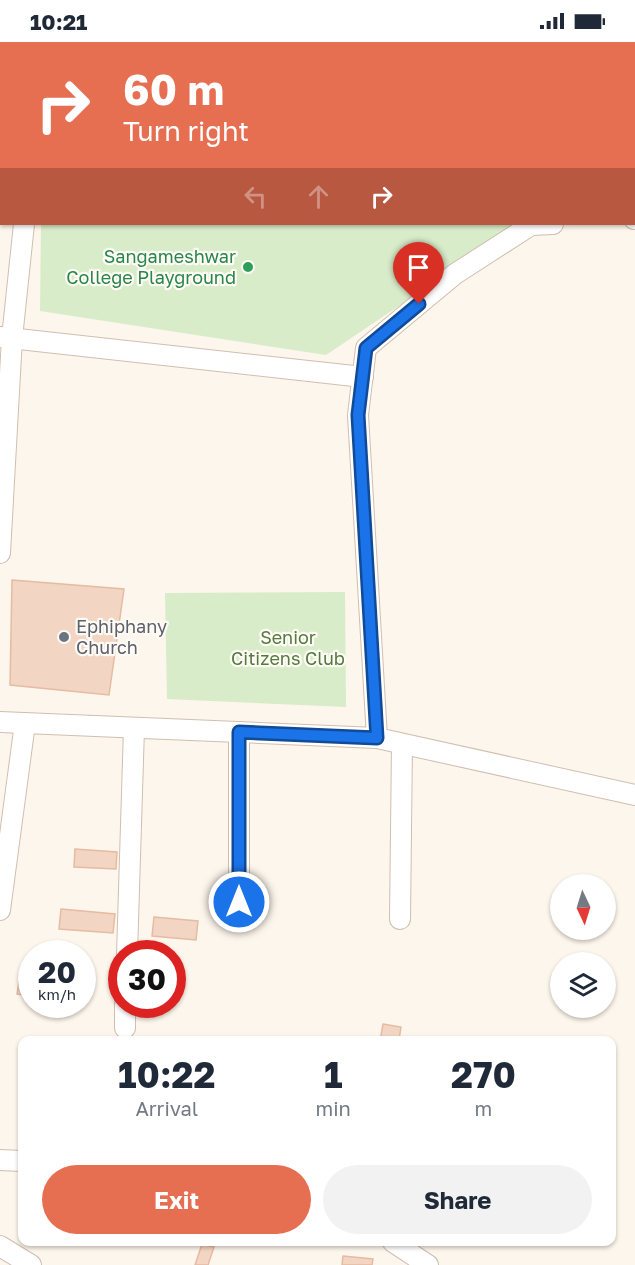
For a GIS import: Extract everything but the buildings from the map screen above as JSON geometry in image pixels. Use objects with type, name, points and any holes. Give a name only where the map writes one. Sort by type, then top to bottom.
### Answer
[{"type":"street","points":[[0,553],[6,337],[24,225]]},
{"type":"street","points":[[377,738],[358,415],[366,348],[454,274],[531,225]]},
{"type":"street","points":[[6,337],[363,377]]},
{"type":"street","points":[[0,722],[377,738],[635,795]]},
{"type":"street","points":[[0,910],[25,723]]},
{"type":"street","points":[[127,940],[134,728]]},
{"type":"street","points":[[239,732],[239,902]]},
{"type":"street","points":[[400,919],[402,744]]},
{"type":"street","points":[[125,1018],[125,1028]]},
{"type":"street","points":[[0,1160],[18,1161]]},
{"type":"street","points":[[0,1246],[31,1265]]},
{"type":"street","points":[[399,1246],[428,1265]]},
{"type":"green space","name":"Sangameshwar College Playground","points":[[41,225],[520,225],[326,355],[40,311]]},
{"type":"green space","name":"Senior Citizens Club","points":[[345,592],[346,707],[167,699],[165,593]]},
{"type":"place","name":"Sangameshwar College Playground","points":[[248,267]]},
{"type":"place","name":"Ephiphany Church","points":[[64,637]]},
{"type":"route","points":[[239,902],[239,732],[377,738],[358,415],[366,348],[419,304]]}]
